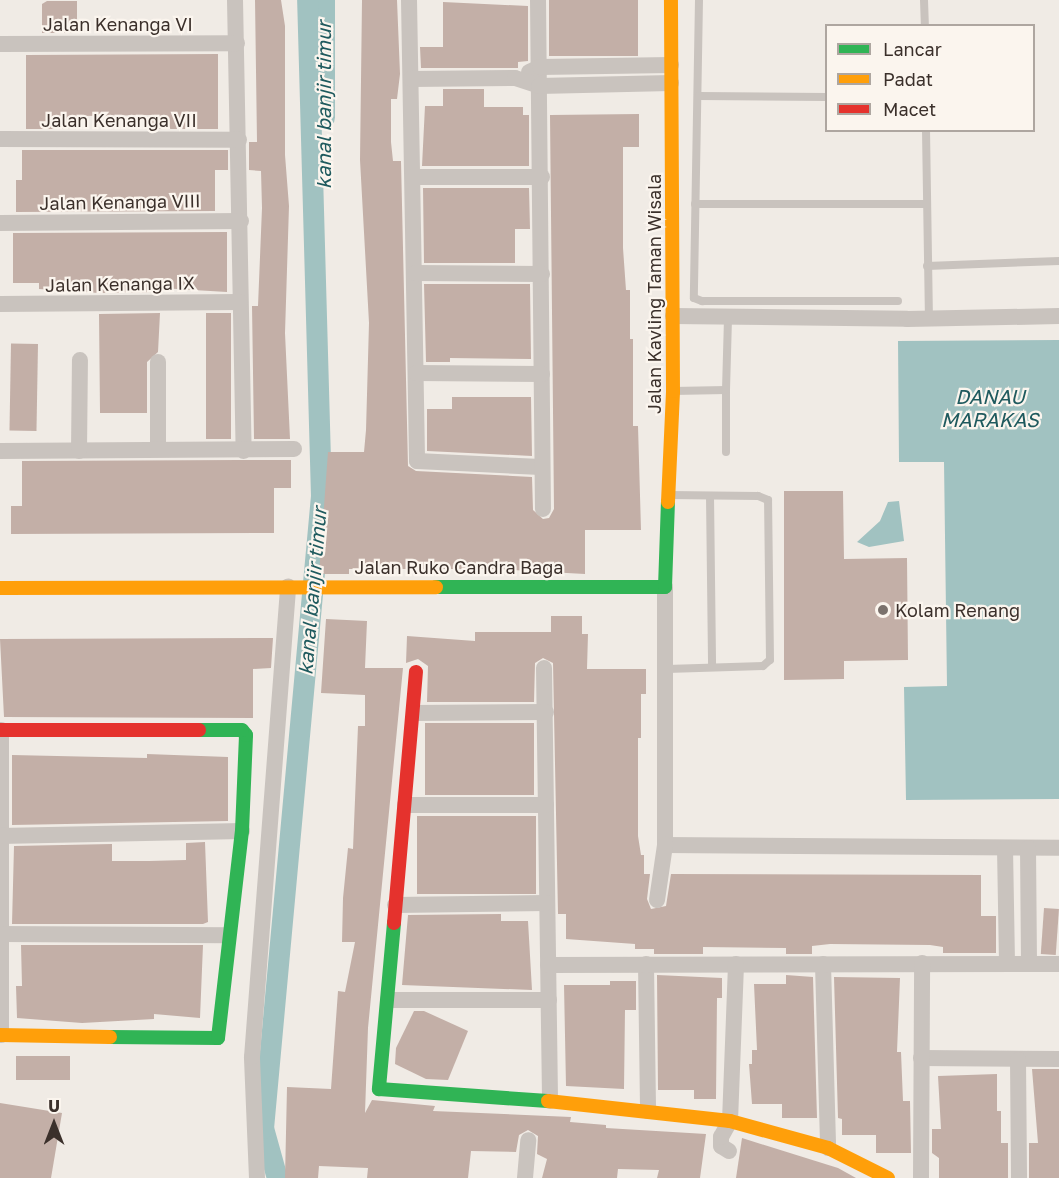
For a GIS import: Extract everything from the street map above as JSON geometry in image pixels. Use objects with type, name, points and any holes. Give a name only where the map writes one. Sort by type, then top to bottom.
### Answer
[{"type":"street","points":[[235,0],[244,451]]},
{"type":"street","points":[[409,0],[418,464],[541,467]]},
{"type":"street","points":[[538,0],[542,177],[541,467],[543,509]]},
{"type":"street","name":"Jalan Kavling Taman Wisala","points":[[665,587],[672,391],[671,0]]},
{"type":"street","name":"Jalan Kenanga VI","points":[[0,44],[237,43]]},
{"type":"street","points":[[515,78],[540,67],[672,65]]},
{"type":"street","points":[[411,79],[515,78],[539,86],[672,83]]},
{"type":"street","name":"Jalan Kenanga VII","points":[[0,140],[238,140]]},
{"type":"street","points":[[413,177],[542,177]]},
{"type":"street","name":"Jalan Kenanga VIII","points":[[0,223],[241,221]]},
{"type":"street","points":[[415,273],[542,274]]},
{"type":"street","name":"Jalan Kenanga IX","points":[[0,304],[240,302]]},
{"type":"street","points":[[672,316],[929,319],[1059,316]]},
{"type":"street","points":[[79,451],[80,360]]},
{"type":"street","points":[[158,362],[158,449]]},
{"type":"street","points":[[416,373],[542,374]]},
{"type":"street","points":[[0,451],[294,449]]},
{"type":"street","name":"Jalan Ruko Candra Baga","points":[[0,588],[330,585],[665,587]]},
{"type":"street","points":[[257,1178],[252,1057],[292,586]]},
{"type":"street","points":[[657,900],[665,845],[668,669],[665,587]]},
{"type":"street","points":[[544,668],[550,1101]]},
{"type":"street","points":[[416,672],[379,1089],[550,1101],[730,1121],[828,1148],[888,1178]]},
{"type":"street","points":[[414,713],[546,712]]},
{"type":"street","points":[[1,730],[243,731],[242,831],[228,935],[218,1038],[1,1035],[1,730]]},
{"type":"street","points":[[405,805],[546,805]]},
{"type":"street","points":[[1,836],[242,831]]},
{"type":"street","points":[[665,845],[1059,848]]},
{"type":"street","points":[[1028,848],[1029,963]]},
{"type":"street","points":[[1005,849],[1006,963]]},
{"type":"street","points":[[395,906],[546,903]]},
{"type":"street","points":[[1,934],[228,935]]},
{"type":"street","points":[[921,1178],[922,963]]},
{"type":"street","points":[[548,965],[1059,963]]},
{"type":"street","points":[[646,964],[648,1112]]},
{"type":"street","points":[[729,1151],[721,1146],[721,1137],[730,1121],[736,964]]},
{"type":"street","points":[[823,964],[828,1148]]},
{"type":"street","points":[[388,1000],[549,1000]]},
{"type":"street","points":[[921,1058],[1059,1059]]},
{"type":"street","points":[[1018,1060],[1019,1178]]},
{"type":"street","points":[[525,1178],[528,1140]]},
{"type":"lane","points":[[699,0],[699,96],[692,288],[698,300],[898,301]]},
{"type":"lane","points":[[924,0],[924,24]]},
{"type":"lane","points":[[699,96],[825,98]]},
{"type":"lane","points":[[926,132],[929,319]]},
{"type":"lane","points":[[695,204],[926,204]]},
{"type":"lane","points":[[927,266],[1059,261]]},
{"type":"lane","points":[[726,452],[728,317]]},
{"type":"lane","points":[[672,391],[726,390]]},
{"type":"lane","points":[[668,495],[758,496],[768,500],[770,510],[769,663],[668,669]]},
{"type":"lane","points":[[710,496],[712,668]]},
{"type":"water","name":"DANAU MARAKAS","points":[[1059,340],[1059,799],[906,800],[904,687],[947,686],[944,462],[899,462],[898,341]]},
{"type":"water","name":"Kolam Renang","points":[[899,501],[904,541],[869,547],[857,542],[880,521],[888,502]]},
{"type":"building","points":[[255,0],[281,0],[285,26],[285,155],[289,206],[285,333],[290,439],[254,439],[252,306],[258,306],[262,208],[261,171],[249,170],[249,142],[257,142]]},
{"type":"building","points":[[362,0],[397,0],[400,74],[397,99],[391,99],[391,142],[393,161],[401,161],[408,466],[416,471],[532,477],[533,510],[543,519],[549,518],[554,509],[550,115],[639,114],[639,147],[623,147],[623,248],[626,290],[630,290],[630,339],[633,339],[633,426],[638,426],[641,530],[585,530],[585,574],[496,569],[349,569],[349,574],[319,574],[328,452],[364,452],[366,430],[369,323],[360,160]]},
{"type":"building","points":[[549,0],[638,0],[638,56],[549,56]]},
{"type":"building","points":[[47,1],[77,1],[77,33],[42,33],[42,4]]},
{"type":"building","points":[[443,2],[528,6],[528,61],[518,62],[518,68],[421,68],[420,47],[443,47]]},
{"type":"building","points":[[218,54],[218,129],[151,129],[151,115],[81,116],[81,129],[26,129],[26,55]]},
{"type":"building","points":[[443,89],[484,89],[484,107],[523,107],[523,115],[529,115],[529,166],[422,166],[425,106],[443,106]]},
{"type":"building","points":[[22,150],[228,150],[228,170],[215,170],[215,211],[16,212],[16,180],[22,180]]},
{"type":"building","points":[[423,188],[529,188],[530,229],[515,229],[515,263],[424,263]]},
{"type":"building","points":[[227,232],[227,292],[160,288],[160,292],[99,293],[39,289],[39,283],[13,283],[13,233]]},
{"type":"building","points":[[424,284],[530,284],[531,359],[450,358],[450,362],[426,362]]},
{"type":"building","points":[[160,313],[158,352],[147,362],[147,413],[100,413],[99,314]]},
{"type":"building","points":[[206,313],[231,313],[231,439],[206,439]]},
{"type":"building","points":[[11,344],[38,344],[36,431],[9,431]]},
{"type":"building","points":[[452,397],[531,397],[532,456],[427,451],[427,409],[452,409]]},
{"type":"building","points":[[291,460],[291,488],[274,488],[274,533],[11,534],[11,506],[22,506],[22,461]]},
{"type":"building","points":[[784,491],[843,491],[844,559],[907,558],[908,660],[844,661],[844,679],[784,680]]},
{"type":"building","points":[[551,616],[582,616],[582,634],[588,634],[587,669],[646,669],[646,694],[641,694],[641,738],[638,738],[638,836],[641,855],[644,855],[644,874],[650,874],[647,899],[651,909],[666,906],[671,874],[981,875],[981,916],[996,916],[996,953],[943,953],[943,947],[930,945],[830,944],[812,946],[812,954],[786,954],[786,948],[703,947],[703,954],[654,954],[654,949],[635,949],[635,944],[566,939],[566,914],[558,914],[553,663],[543,658],[535,663],[534,702],[427,702],[428,666],[418,659],[406,663],[407,636],[475,641],[475,632],[551,632]]},
{"type":"building","points":[[326,619],[367,621],[365,668],[403,668],[368,1028],[365,1113],[372,1100],[435,1106],[433,1111],[571,1117],[570,1122],[606,1125],[606,1128],[706,1134],[700,1178],[657,1178],[659,1170],[618,1169],[617,1178],[542,1178],[547,1159],[537,1154],[538,1136],[528,1130],[519,1135],[516,1152],[471,1151],[468,1178],[367,1178],[368,1168],[319,1166],[318,1178],[285,1178],[287,1087],[331,1089],[338,991],[345,992],[355,942],[342,942],[343,898],[348,848],[353,849],[358,726],[365,726],[365,695],[321,693]]},
{"type":"building","points":[[273,638],[271,668],[253,669],[253,718],[4,717],[0,639]]},
{"type":"building","points":[[425,723],[534,723],[534,795],[425,795]]},
{"type":"building","points":[[147,754],[228,757],[228,821],[12,825],[12,755],[147,758]]},
{"type":"building","points":[[417,816],[536,816],[536,894],[417,894]]},
{"type":"building","points":[[205,842],[208,922],[203,924],[12,924],[14,846],[112,844],[112,861],[149,861],[186,860],[186,843]]},
{"type":"building","points":[[1044,908],[1059,909],[1056,955],[1041,954]]},
{"type":"building","points":[[501,914],[501,921],[528,921],[532,990],[402,985],[408,915]]},
{"type":"building","points":[[21,945],[203,945],[200,1018],[154,1014],[154,1019],[82,1023],[17,1018],[16,986],[22,986]]},
{"type":"building","points":[[657,975],[722,978],[722,998],[717,998],[716,1099],[694,1099],[694,1090],[658,1090]]},
{"type":"building","points":[[786,975],[813,977],[817,1118],[782,1118],[782,1104],[752,1104],[749,1064],[752,1064],[752,1050],[757,1050],[754,984],[786,984]]},
{"type":"building","points":[[834,977],[900,978],[897,1052],[901,1052],[903,1101],[910,1101],[911,1153],[876,1153],[876,1135],[842,1135],[842,1119],[838,1118]]},
{"type":"building","points":[[610,981],[636,981],[636,1010],[625,1010],[624,1089],[566,1086],[564,985],[610,985]]},
{"type":"building","points":[[414,1011],[424,1011],[468,1031],[448,1080],[426,1079],[395,1064],[396,1048]]},
{"type":"building","points":[[16,1056],[70,1056],[70,1080],[16,1080]]},
{"type":"building","points":[[1032,1069],[1059,1069],[1059,1178],[1029,1178],[1029,1143],[1038,1143]]},
{"type":"building","points":[[997,1074],[997,1111],[1001,1111],[1001,1143],[1008,1143],[1008,1178],[939,1178],[939,1158],[932,1153],[932,1129],[941,1129],[938,1076]]},
{"type":"building","points":[[0,1103],[62,1113],[51,1178],[0,1178]]},
{"type":"building","points":[[742,1138],[838,1168],[856,1178],[736,1178]]},
{"type":"waterway","name":"kanal banjir timur","points":[[277,1178],[263,1128],[321,496],[307,0]]},
{"type":"waterway","name":"kanal banjir timur","points":[[324,0],[324,117]]},
{"type":"traffic: fast","points":[[436,587],[665,587],[668,502]]},
{"type":"traffic: fast","points":[[110,1037],[218,1038],[242,831],[246,735],[242,730],[199,730]]},
{"type":"traffic: fast","points":[[394,923],[379,1089],[548,1101]]},
{"type":"traffic: slow","points":[[668,502],[673,391],[671,0]]},
{"type":"traffic: slow","points":[[0,588],[436,587]]},
{"type":"traffic: slow","points":[[0,1035],[110,1037]]},
{"type":"traffic: slow","points":[[548,1101],[730,1121],[828,1148],[888,1178]]},
{"type":"traffic: jam","points":[[394,923],[416,672]]},
{"type":"traffic: jam","points":[[0,730],[199,730]]},
{"type":"place","name":"Kolam Renang","points":[[883,610]]}]
